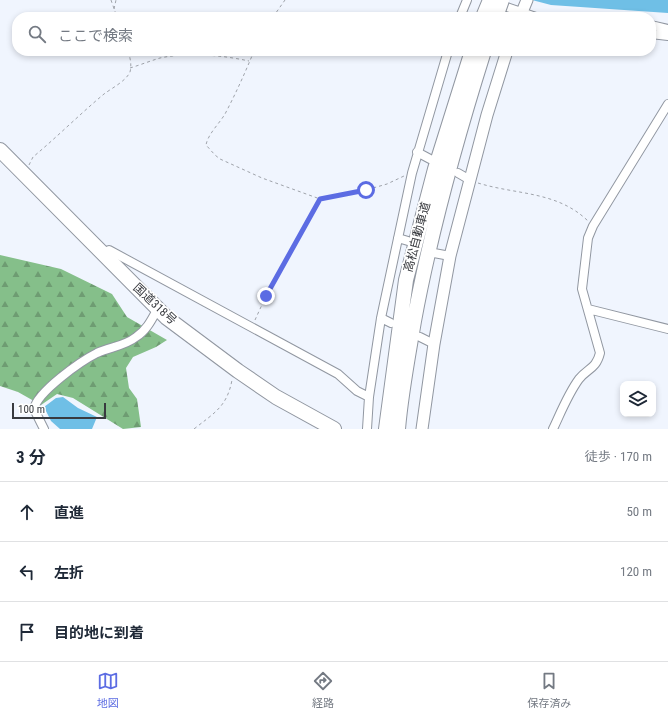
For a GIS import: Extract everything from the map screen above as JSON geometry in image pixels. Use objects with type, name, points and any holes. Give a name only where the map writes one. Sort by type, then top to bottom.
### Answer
[{"type":"highway","points":[[485,12],[489,0]]},
{"type":"highway","points":[[498,12],[502,0]]},
{"type":"highway","name":"高松自動車道","points":[[398,429],[400,361],[406,280],[435,169],[470,56]]},
{"type":"highway","name":"高松自動車道","points":[[386,429],[400,361],[422,280],[447,171],[482,56]]},
{"type":"highway","name":"国道318号","points":[[0,150],[167,318],[238,371],[276,397],[334,429]]},
{"type":"street","points":[[462,12],[466,0]]},
{"type":"street","points":[[489,0],[516,12]]},
{"type":"street","points":[[522,12],[527,0]]},
{"type":"street","points":[[656,26],[668,29]]},
{"type":"street","points":[[656,35],[668,36]]},
{"type":"street","points":[[367,429],[369,397],[381,318],[398,238],[417,152],[446,56]]},
{"type":"street","points":[[422,429],[434,344],[450,256],[487,115],[505,56]]},
{"type":"street","points":[[553,429],[580,378],[598,362],[600,353],[582,289],[588,238],[593,226],[668,104]]},
{"type":"street","points":[[417,152],[430,159]]},
{"type":"street","points":[[458,173],[470,180]]},
{"type":"street","points":[[398,238],[408,242]]},
{"type":"street","points":[[103,253],[109,250],[138,264],[251,328],[338,374],[357,391],[369,397]]},
{"type":"street","points":[[434,253],[450,256]]},
{"type":"street","points":[[44,429],[34,409],[36,403],[48,389],[76,366],[95,354],[128,342],[137,337],[148,326],[158,308]]},
{"type":"street","points":[[588,309],[668,328]]},
{"type":"street","points":[[381,318],[391,323]]},
{"type":"street","points":[[420,337],[434,344]]},
{"type":"path","points":[[111,0],[114,10]]},
{"type":"path","points":[[114,10],[116,0]]},
{"type":"path","points":[[277,12],[285,0]]},
{"type":"path","points":[[24,173],[33,157],[123,79],[129,72],[129,56]]},
{"type":"path","points":[[130,68],[160,58],[176,56]]},
{"type":"path","points":[[197,56],[250,62]]},
{"type":"path","points":[[252,56],[242,81],[224,115],[207,139],[206,145],[220,159],[262,178],[320,199],[373,188],[412,173]]},
{"type":"path","points":[[470,180],[496,188],[545,197],[566,204],[593,226]]},
{"type":"path","points":[[251,328],[266,296],[320,199]]},
{"type":"path","points":[[194,429],[216,412],[227,399],[231,390],[232,381],[238,371]]},
{"type":"green space","points":[[0,255],[61,269],[112,294],[127,317],[167,340],[156,347],[133,357],[126,368],[129,388],[137,399],[141,427],[123,429],[73,398],[57,394],[41,405],[18,392],[0,386]]},
{"type":"water","points":[[532,0],[668,0],[668,13],[656,12],[551,5]]},
{"type":"water","points":[[63,397],[78,408],[97,417],[92,429],[60,429],[51,421],[44,407],[56,398]]},
{"type":"route","points":[[266,296],[292,252],[320,199],[366,190]]}]
